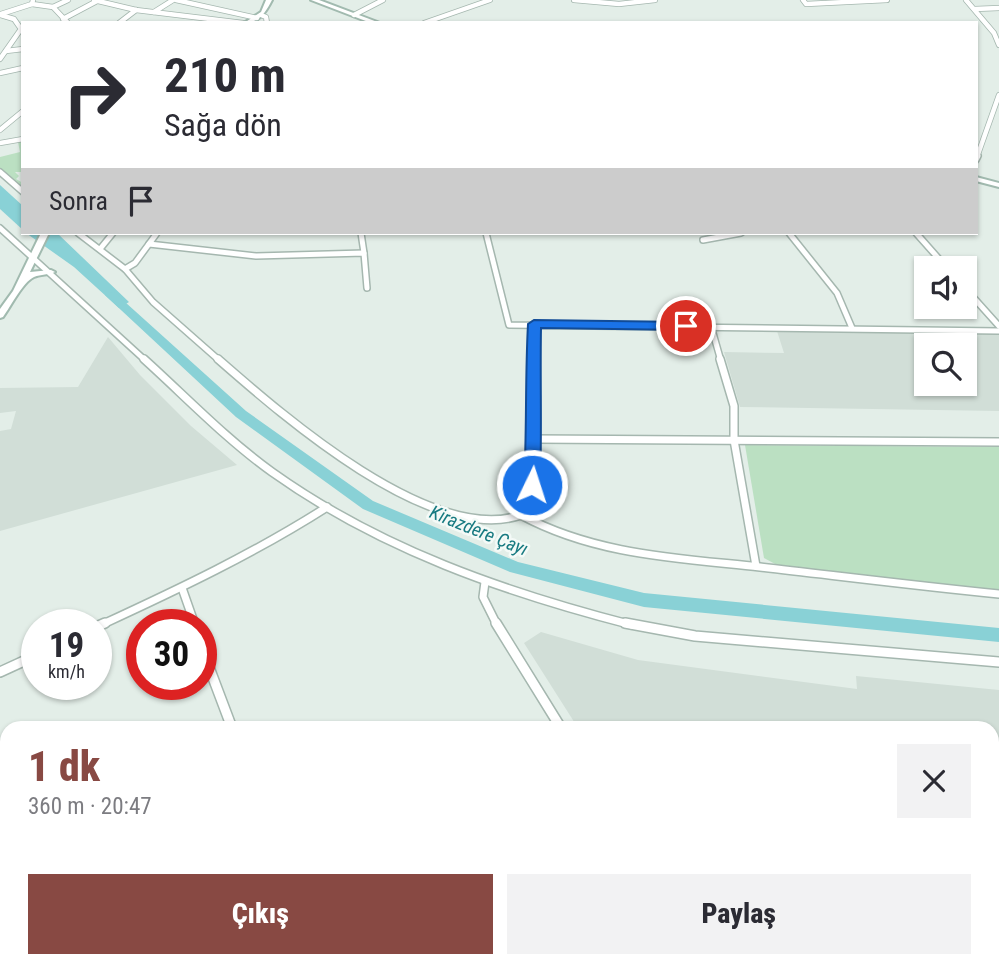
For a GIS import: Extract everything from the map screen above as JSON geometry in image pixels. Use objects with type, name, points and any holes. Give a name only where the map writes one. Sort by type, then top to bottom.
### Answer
[{"type":"main road","points":[[249,21],[259,16],[269,0]]},
{"type":"main road","points":[[314,0],[354,15],[362,21]]},
{"type":"main road","points":[[979,181],[999,185]]},
{"type":"main road","points":[[0,315],[22,280],[39,235]]},
{"type":"main road","points":[[0,304],[44,235]]},
{"type":"main road","points":[[22,280],[35,273],[51,272]]},
{"type":"street","points":[[53,7],[68,0]]},
{"type":"street","points":[[153,12],[174,0],[266,17],[267,21]]},
{"type":"street","points":[[354,15],[383,0]]},
{"type":"street","points":[[431,21],[490,0]]},
{"type":"street","points":[[574,0],[612,4],[655,0]]},
{"type":"street","points":[[803,0],[806,4],[887,0]]},
{"type":"street","points":[[966,0],[997,37],[999,45]]},
{"type":"street","points":[[63,19],[95,1],[136,10],[228,21]]},
{"type":"street","points":[[0,15],[32,2],[53,7],[66,21]]},
{"type":"street","points":[[975,9],[999,8]]},
{"type":"street","points":[[122,21],[136,10]]},
{"type":"street","points":[[0,15],[14,19],[21,29]]},
{"type":"street","points":[[198,21],[202,18]]},
{"type":"street","points":[[0,59],[21,31]]},
{"type":"street","points":[[6,51],[21,50]]},
{"type":"street","points":[[0,74],[21,69]]},
{"type":"street","points":[[978,155],[999,95]]},
{"type":"street","points":[[0,130],[21,114]]},
{"type":"street","points":[[0,143],[21,139]]},
{"type":"street","points":[[0,172],[21,190]]},
{"type":"street","points":[[0,228],[31,253],[225,434],[272,472],[327,507],[397,545],[485,582],[611,620],[695,636],[999,662]]},
{"type":"street","points":[[81,235],[125,269],[141,289],[307,433],[413,497],[477,520],[508,519],[521,515],[531,497],[534,324]]},
{"type":"street","points":[[100,249],[111,235]]},
{"type":"street","points":[[125,269],[135,263],[156,235]]},
{"type":"street","points":[[361,235],[367,288]]},
{"type":"street","points":[[486,235],[509,326],[534,324],[999,328]]},
{"type":"street","points":[[703,240],[730,235]]},
{"type":"street","points":[[791,235],[837,293],[852,328]]},
{"type":"street","points":[[918,235],[936,256]]},
{"type":"street","points":[[149,244],[206,254],[245,257],[300,258],[364,253]]},
{"type":"street","points":[[977,302],[999,328]]},
{"type":"street","points":[[711,326],[734,406],[734,440],[756,566]]},
{"type":"street","points":[[534,439],[999,442]]},
{"type":"street","points":[[112,620],[182,588],[303,524],[327,507]]},
{"type":"street","points":[[521,515],[550,531],[593,544],[650,554],[999,594]]},
{"type":"street","points":[[485,582],[483,597],[486,607],[557,721]]},
{"type":"street","points":[[182,588],[189,609]]},
{"type":"street","points":[[0,673],[21,663]]},
{"type":"street","points":[[217,688],[229,721]]},
{"type":"shaded area","points":[[777,331],[999,333],[999,411],[740,407],[724,352],[784,353]]},
{"type":"shaded area","points":[[108,337],[140,375],[191,426],[237,465],[0,531],[0,431],[11,429],[16,411],[0,413],[0,388],[78,387]]},
{"type":"shaded area","points":[[541,632],[638,660],[857,689],[856,676],[999,690],[999,721],[574,721],[524,643]]},
{"type":"green space","points":[[21,141],[21,172],[15,172],[19,176],[16,179],[21,182],[21,186],[0,168],[0,157],[20,152],[18,142]]},
{"type":"green space","points":[[745,445],[999,447],[999,590],[798,569],[777,565],[764,558]]},
{"type":"water","points":[[0,185],[21,204],[21,228],[0,209]]},
{"type":"water","points":[[29,235],[59,235],[129,302],[119,308],[74,267]]},
{"type":"waterway","name":"Kirazdere Çayı","points":[[111,295],[241,414],[368,505],[515,568],[644,600],[999,635]]},
{"type":"route","points":[[532,485],[535,417],[532,391],[534,324],[686,326]]}]
